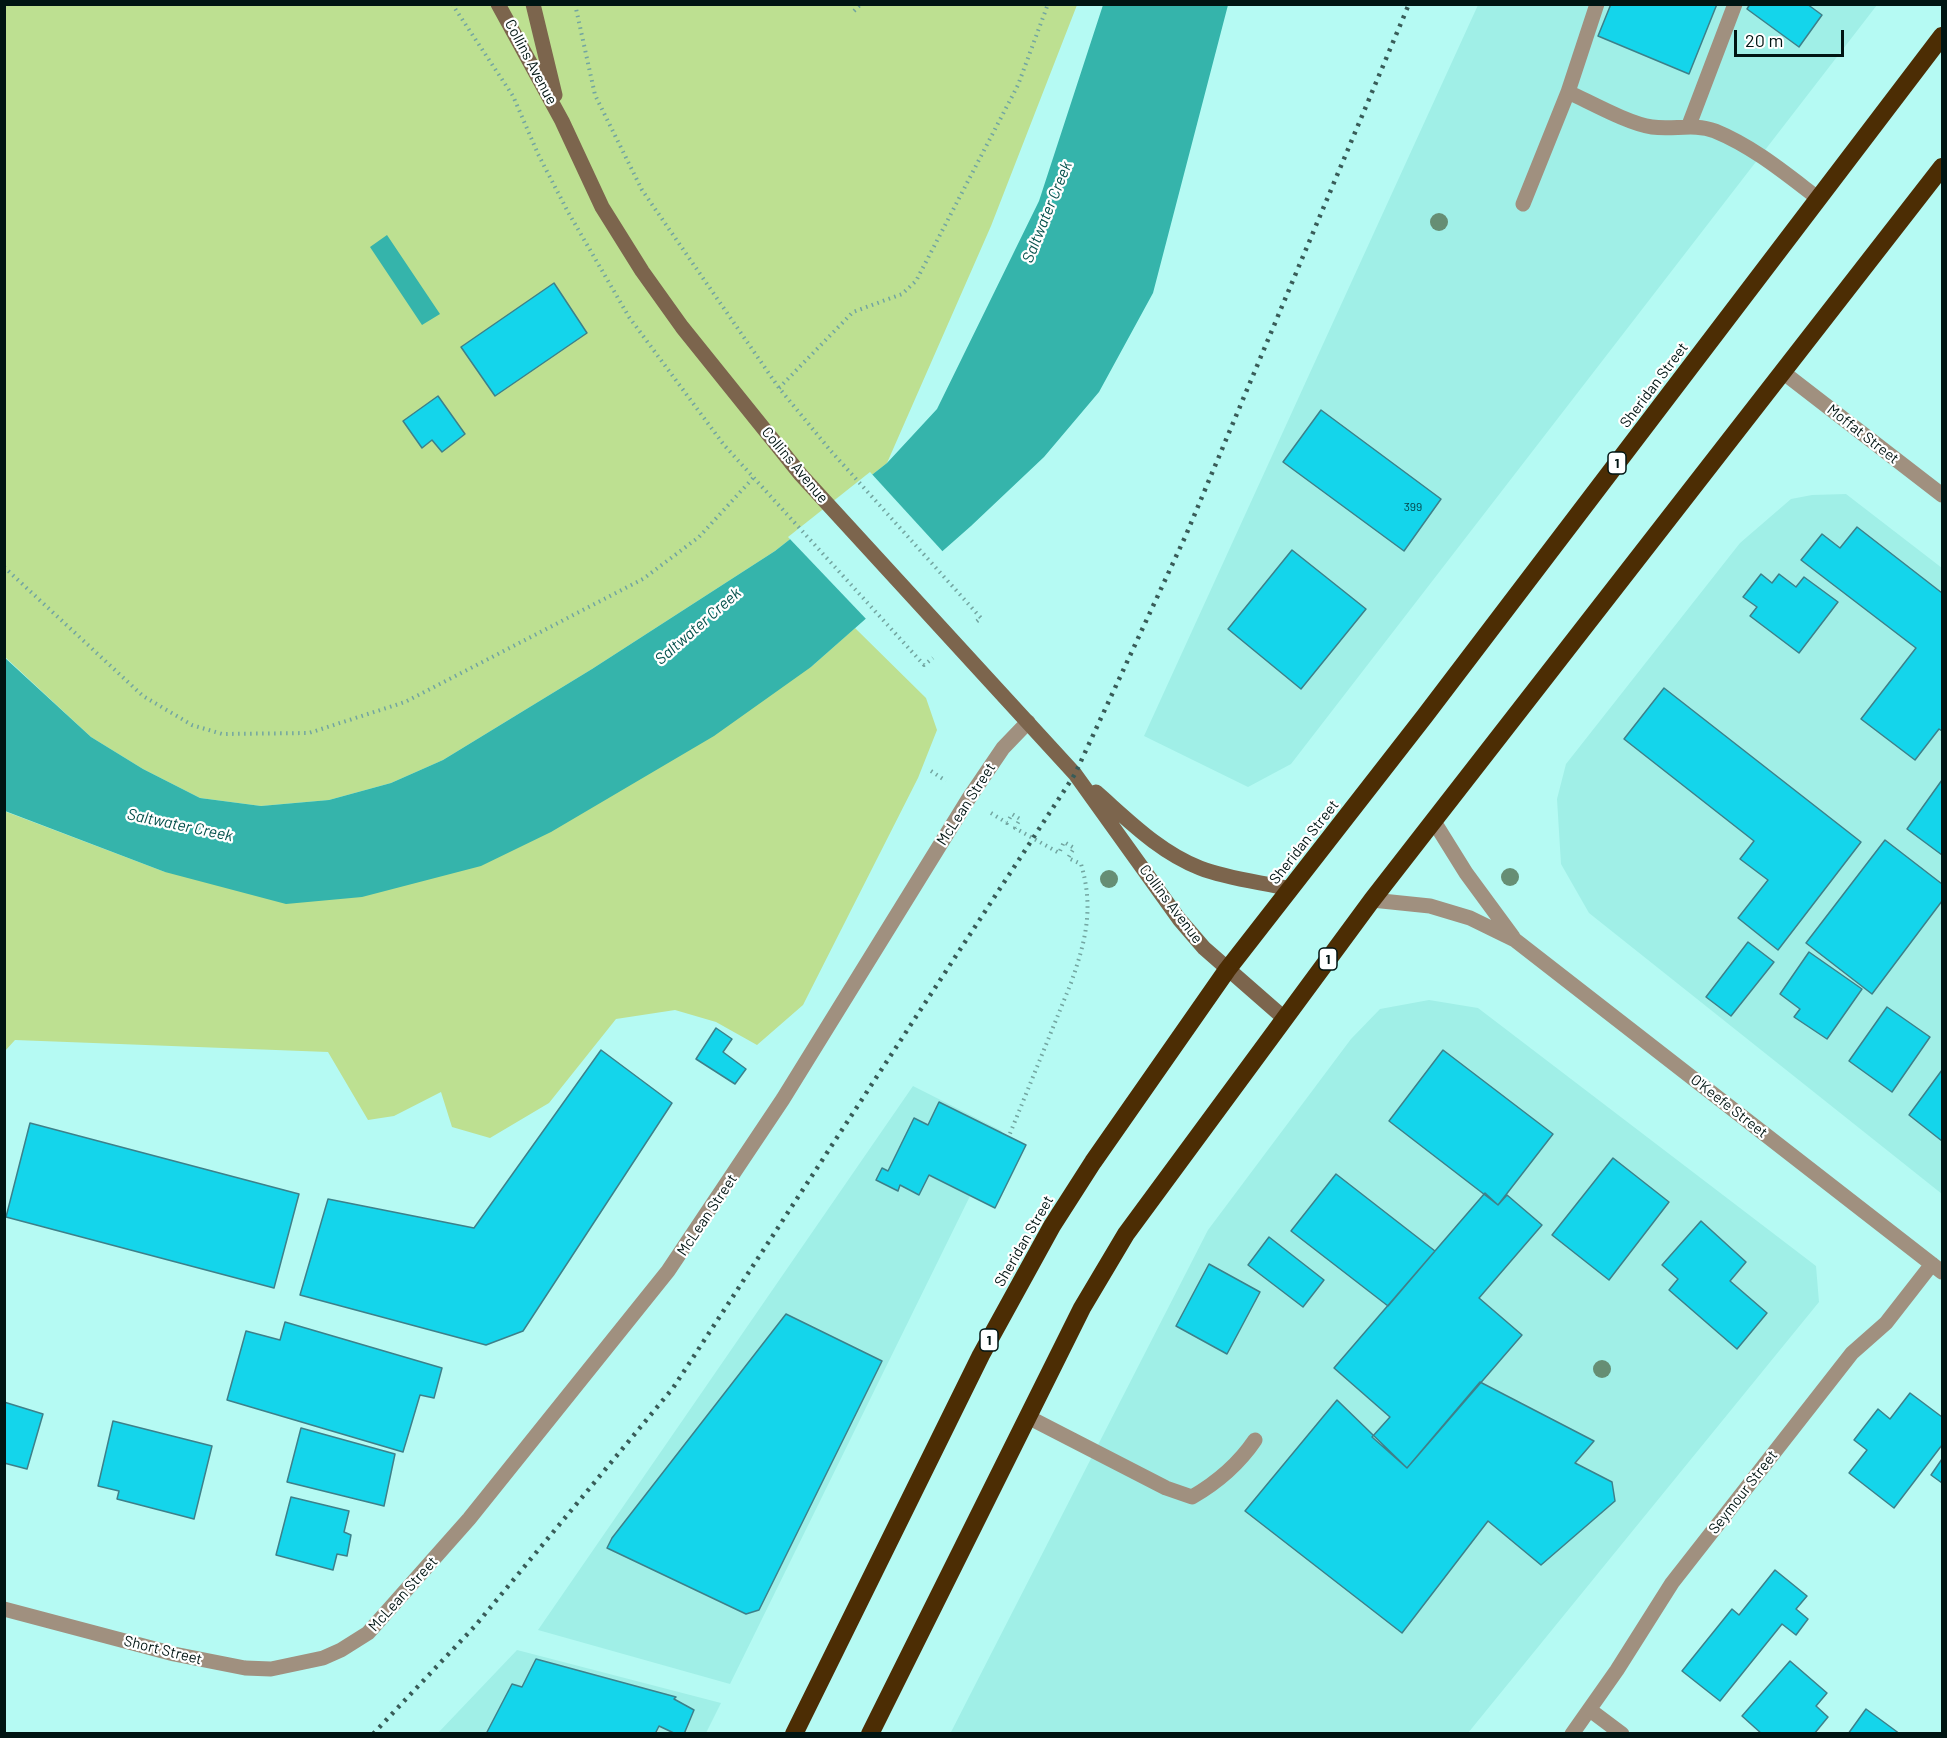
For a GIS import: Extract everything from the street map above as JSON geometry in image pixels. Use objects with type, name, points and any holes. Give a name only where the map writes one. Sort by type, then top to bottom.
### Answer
[{"type":"highway","name":"Sheridan Street","points":[[794,1734],[981,1355],[1042,1242],[1093,1162],[1227,970],[1942,36]]},
{"type":"highway","name":"1","points":[[870,1734],[1082,1308],[1110,1259],[1372,900],[1942,167]]},
{"type":"street","name":"Collins Avenue","points":[[498,4],[562,121],[602,207],[642,271],[682,327],[801,475],[1076,774],[1152,841],[1187,863],[1216,873],[1291,889]]},
{"type":"street","name":"Collins Avenue","points":[[533,4],[562,121]]},
{"type":"street","points":[[1523,204],[1568,92],[1597,4]]},
{"type":"street","points":[[1689,125],[1735,4]]},
{"type":"street","points":[[1568,92],[1649,127],[1668,129],[1689,125],[1713,130],[1742,144],[1819,199]]},
{"type":"street","name":"Moffat Street","points":[[1784,373],[1942,495]]},
{"type":"street","name":"McLean Street","points":[[323,1658],[355,1642],[381,1621],[469,1519],[668,1272],[783,1099],[969,798],[1003,748],[1028,722]]},
{"type":"street","name":"Collins Avenue","points":[[1076,774],[1179,919],[1227,970],[1284,1018]]},
{"type":"street","name":"O'Keefe Street","points":[[1433,820],[1466,873],[1515,940]]},
{"type":"street","name":"O'Keefe Street","points":[[1372,900],[1430,906],[1470,918],[1515,940],[1937,1268]]},
{"type":"street","name":"Seymour Street","points":[[1572,1734],[1672,1583],[1852,1353],[1886,1323],[1937,1268]]},
{"type":"street","points":[[1028,1417],[1166,1488],[1192,1497],[1214,1485],[1242,1459],[1255,1440]]},
{"type":"street","name":"Short Street","points":[[4,1609],[174,1654],[245,1668],[271,1669],[323,1658]]},
{"type":"street","points":[[1590,1710],[1622,1734]]},
{"type":"path","points":[[575,4],[595,94],[642,190],[779,388],[830,450],[981,618],[975,622]]},
{"type":"path","points":[[854,11],[861,4]]},
{"type":"path","points":[[779,388],[853,312],[902,294],[916,281],[1018,85],[1048,4]]},
{"type":"path","points":[[4,567],[143,696],[192,725],[222,734],[309,733],[405,702],[643,579],[699,537],[753,478],[924,665],[933,658]]},
{"type":"path","points":[[931,771],[946,781]]},
{"type":"path","points":[[990,812],[1007,823],[1012,814],[1020,819],[1015,828],[1059,853],[1064,842],[1074,848],[1068,858],[1081,864],[1088,887],[1090,908],[1071,983],[1009,1136]]},
{"type":"shaded area","points":[[1478,5],[1877,5],[1291,764],[1248,787],[1144,736]]},
{"type":"shaded area","points":[[1846,494],[1942,568],[1942,1194],[1589,913],[1561,864],[1557,799],[1566,764],[1740,543],[1791,499],[1812,495]]},
{"type":"shaded area","points":[[1429,1000],[1478,1008],[1816,1266],[1819,1302],[1468,1733],[950,1734],[1208,1230],[1351,1039],[1380,1009]]},
{"type":"shaded area","points":[[913,1086],[1002,1131],[730,1684],[538,1630]]},
{"type":"shaded area","points":[[517,1650],[721,1703],[706,1733],[437,1734]]},
{"type":"green space","points":[[4,5],[1077,5],[991,226],[887,463],[775,551],[592,669],[443,760],[391,783],[329,800],[261,806],[200,798],[143,769],[91,737],[5,657]]},
{"type":"green space","points":[[855,628],[926,698],[937,730],[918,778],[803,1005],[757,1045],[716,1022],[675,1010],[616,1019],[549,1103],[490,1138],[452,1127],[441,1092],[394,1116],[368,1120],[328,1052],[15,1040],[5,1051],[4,811],[165,872],[811,667]]},
{"type":"water","name":"Saltwater Creek","points":[[1103,5],[1228,5],[1153,293],[1099,392],[1044,457],[971,526],[811,667],[714,736],[551,832],[481,866],[362,897],[286,904],[165,872],[5,811],[4,657],[91,737],[143,769],[200,798],[261,806],[329,800],[391,783],[443,760],[592,669],[775,551],[887,463],[937,409],[1039,201]]},
{"type":"water","points":[[387,235],[440,314],[422,325],[370,247]]},
{"type":"pier","points":[[870,472],[945,554],[868,621],[788,537]]},
{"type":"building","points":[[1611,4],[1717,4],[1689,74],[1598,36]]},
{"type":"building","points":[[1750,4],[1807,4],[1822,15],[1799,47],[1747,9]]},
{"type":"building","points":[[554,283],[587,333],[495,396],[461,347]]},
{"type":"building","points":[[438,396],[465,434],[442,452],[432,440],[422,448],[403,421]]},
{"type":"building","points":[[1321,410],[1441,499],[1404,551],[1283,462]]},
{"type":"building","points":[[1857,527],[1942,593],[1942,731],[1939,729],[1915,760],[1861,719],[1916,648],[1801,560],[1822,534],[1840,548]]},
{"type":"building","points":[[1292,550],[1366,609],[1301,689],[1228,629]]},
{"type":"building","points":[[1761,574],[1772,583],[1779,574],[1796,587],[1804,577],[1838,602],[1799,653],[1750,616],[1757,607],[1743,597]]},
{"type":"building","points":[[1664,688],[1861,842],[1778,950],[1738,918],[1768,880],[1740,859],[1754,841],[1624,739]]},
{"type":"building","points":[[1942,780],[1942,855],[1907,829]]},
{"type":"building","points":[[1885,840],[1942,884],[1942,901],[1872,994],[1806,943]]},
{"type":"building","points":[[1748,942],[1774,962],[1731,1016],[1706,997]]},
{"type":"building","points":[[1809,952],[1862,989],[1827,1039],[1794,1017],[1800,1009],[1780,994]]},
{"type":"building","points":[[1887,1007],[1930,1037],[1892,1092],[1849,1061]]},
{"type":"building","points":[[716,1028],[732,1039],[723,1052],[746,1069],[735,1084],[696,1059]]},
{"type":"building","points":[[601,1050],[672,1103],[523,1331],[486,1345],[300,1295],[328,1199],[474,1228]]},
{"type":"building","points":[[1443,1050],[1553,1134],[1498,1205],[1389,1121]]},
{"type":"building","points":[[1942,1070],[1942,1141],[1909,1115]]},
{"type":"building","points":[[939,1102],[1026,1145],[995,1208],[929,1175],[919,1195],[900,1185],[898,1191],[876,1180],[882,1168],[888,1171],[914,1118],[928,1125]]},
{"type":"building","points":[[30,1123],[299,1194],[274,1288],[6,1217]]},
{"type":"building","points":[[1613,1158],[1669,1202],[1609,1280],[1552,1235]]},
{"type":"building","points":[[1336,1174],[1435,1251],[1388,1306],[1291,1231]]},
{"type":"building","points":[[1485,1193],[1498,1205],[1507,1195],[1542,1225],[1479,1298],[1522,1335],[1407,1468],[1372,1437],[1390,1417],[1334,1368]]},
{"type":"building","points":[[1701,1221],[1746,1262],[1730,1281],[1767,1313],[1737,1349],[1669,1290],[1678,1279],[1662,1265]]},
{"type":"building","points":[[1269,1237],[1324,1280],[1303,1307],[1248,1265]]},
{"type":"building","points":[[1209,1264],[1260,1292],[1227,1354],[1176,1326]]},
{"type":"building","points":[[786,1314],[882,1361],[759,1610],[746,1614],[607,1548],[612,1538]]},
{"type":"building","points":[[285,1322],[442,1368],[434,1398],[420,1395],[403,1452],[227,1400],[246,1331],[280,1340]]},
{"type":"building","points":[[1480,1382],[1594,1441],[1575,1463],[1612,1482],[1615,1501],[1541,1565],[1488,1521],[1402,1633],[1245,1511],[1337,1400],[1407,1468]]},
{"type":"building","points":[[1910,1393],[1942,1417],[1942,1445],[1894,1508],[1849,1473],[1867,1450],[1854,1440],[1878,1409],[1890,1419]]},
{"type":"building","points":[[4,1402],[43,1414],[27,1469],[4,1463]]},
{"type":"building","points":[[113,1421],[212,1446],[194,1519],[117,1499],[119,1491],[98,1486]]},
{"type":"building","points":[[301,1428],[395,1454],[384,1506],[287,1482]]},
{"type":"building","points":[[1942,1459],[1942,1483],[1931,1475]]},
{"type":"building","points":[[291,1497],[349,1511],[344,1532],[351,1535],[347,1556],[337,1554],[333,1570],[276,1555]]},
{"type":"building","points":[[1775,1570],[1807,1596],[1796,1609],[1808,1619],[1796,1635],[1782,1624],[1720,1701],[1682,1671],[1732,1609],[1739,1615]]},
{"type":"building","points":[[536,1659],[676,1697],[674,1699],[694,1710],[684,1734],[676,1734],[659,1726],[655,1734],[486,1734],[512,1684],[522,1687]]},
{"type":"building","points":[[1790,1661],[1827,1693],[1816,1706],[1828,1717],[1814,1734],[1762,1734],[1742,1716]]},
{"type":"building","points":[[1866,1709],[1900,1734],[1848,1734]]},
{"type":"railway","points":[[373,1734],[475,1626],[673,1388],[1075,774],[1186,535],[1409,4]]}]
